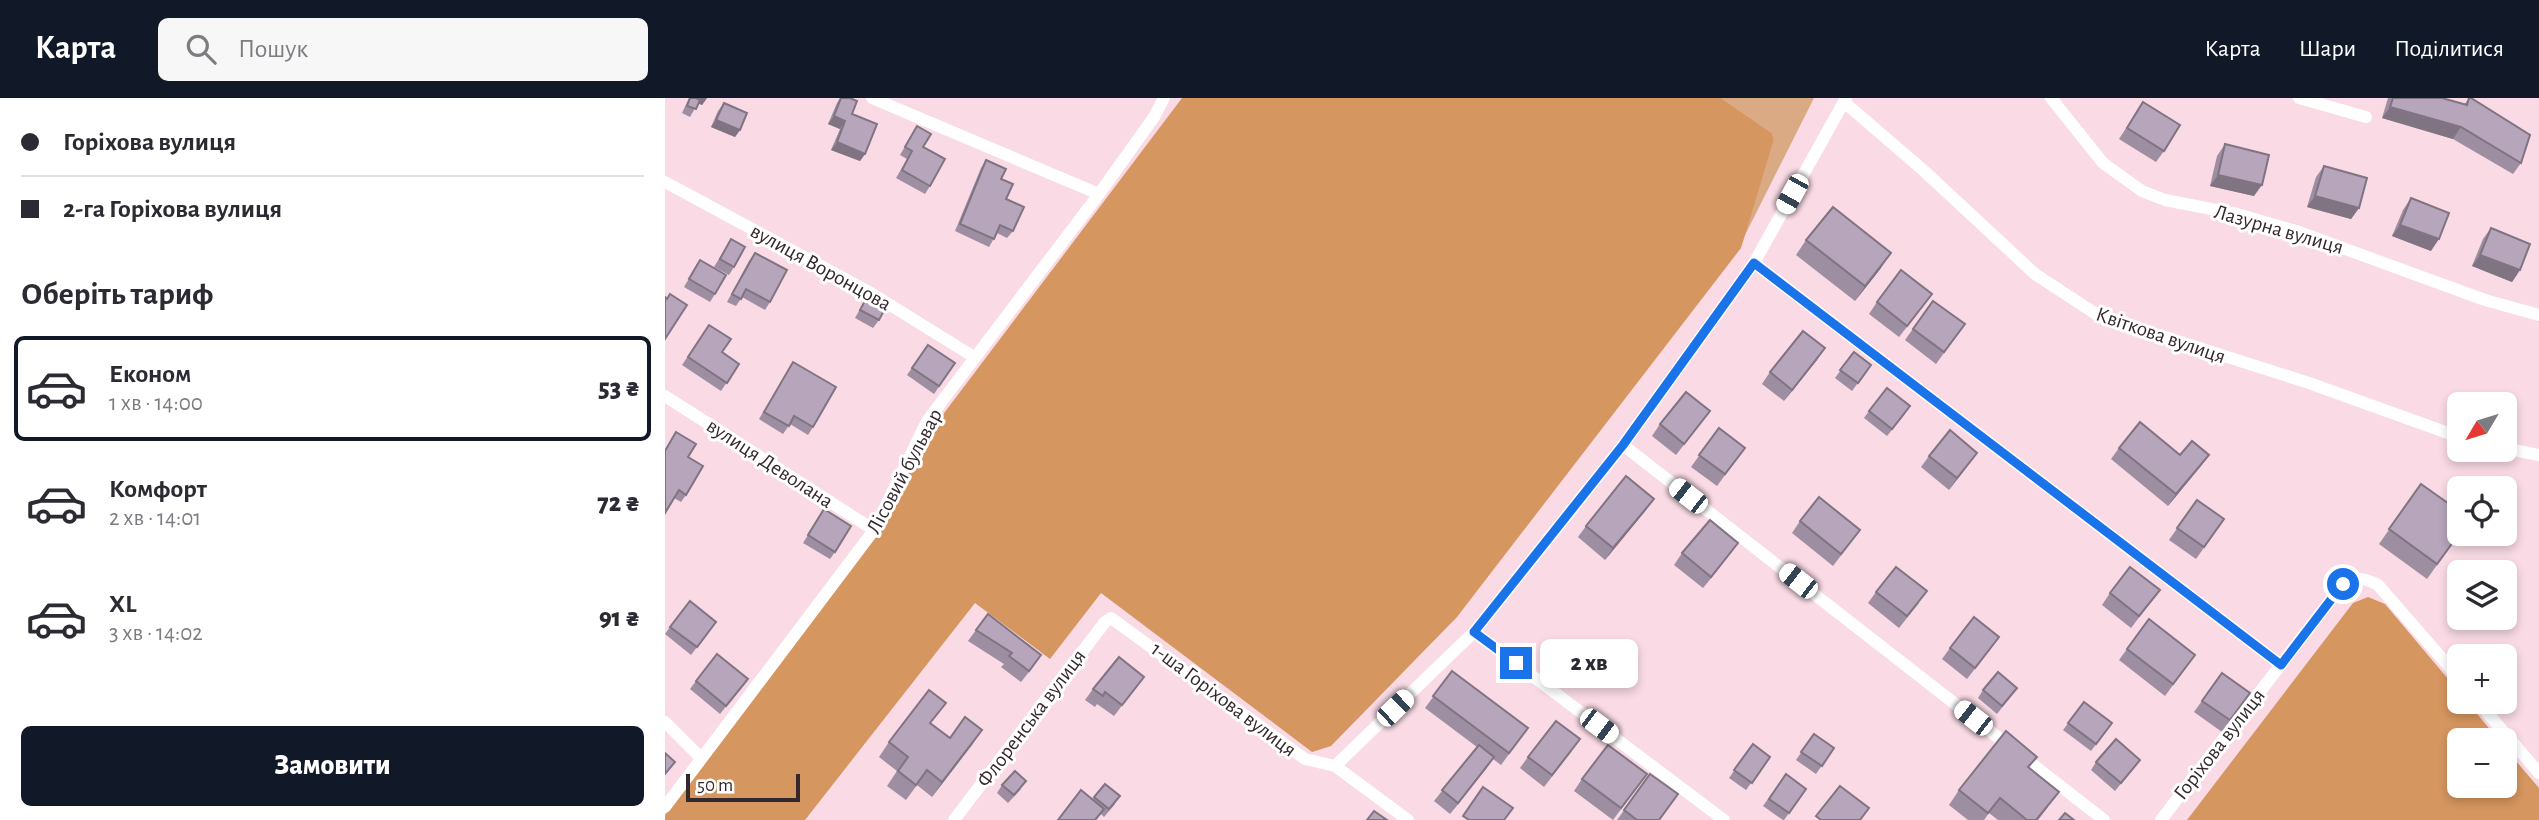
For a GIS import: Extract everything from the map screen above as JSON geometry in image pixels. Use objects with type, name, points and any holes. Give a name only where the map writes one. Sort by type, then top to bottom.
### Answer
[{"type":"street","points":[[872,98],[1098,194]]},
{"type":"street","name":"Лісовий бульвар","points":[[665,807],[874,530],[927,421],[1098,194],[1154,117],[1164,98]]},
{"type":"street","name":"Лазурна вулиця","points":[[2051,98],[2103,163],[2142,191],[2165,200],[2237,214],[2296,231],[2485,300],[2539,315]]},
{"type":"street","points":[[2299,98],[2366,117]]},
{"type":"street","points":[[1335,766],[1474,632],[1623,445],[1754,263],[1845,100]]},
{"type":"street","name":"Квіткова вулиця","points":[[1845,100],[2035,274],[2099,316],[2309,383],[2447,433]]},
{"type":"street","name":"вулиця Воронцова","points":[[665,182],[871,293],[974,357]]},
{"type":"street","points":[[1754,263],[2281,665]]},
{"type":"street","name":"вулиця Деволана","points":[[665,396],[874,530]]},
{"type":"street","points":[[1623,445],[2104,820]]},
{"type":"street","points":[[2517,450],[2539,455]]},
{"type":"street","name":"Горіхова вулиця","points":[[2161,820],[2343,584],[2360,578],[2378,585],[2447,664]]},
{"type":"street","name":"1-ша Горіхова вулиця","points":[[1111,618],[1305,759],[1335,766],[1408,820]]},
{"type":"street","name":"Флоренська вулиця","points":[[954,820],[1105,622],[1111,618]]},
{"type":"street","points":[[1474,632],[1724,820]]},
{"type":"street","points":[[2488,714],[2539,773]]},
{"type":"street","points":[[665,722],[701,758]]},
{"type":"shaded area","points":[[1182,98],[1721,98],[1772,133],[1774,140],[1741,248],[1457,617],[1331,746],[1312,752],[1101,593],[1050,659],[975,603],[805,820],[665,820],[665,815],[878,533],[929,433]]},
{"type":"shaded area","points":[[1721,98],[1814,98],[1743,239],[1774,140],[1772,133]]},
{"type":"shaded area","points":[[2368,597],[2385,604],[2447,678],[2447,714],[2477,714],[2489,728],[2447,728],[2447,798],[2517,798],[2517,762],[2539,788],[2539,820],[2187,820],[2353,603]]},
{"type":"building","points":[[690,98],[700,100],[696,109],[687,106]]},
{"type":"building","points":[[841,98],[857,101],[852,114],[877,124],[865,154],[837,142],[845,121],[834,116]]},
{"type":"building","points":[[2393,98],[2442,98],[2467,105],[2471,98],[2530,135],[2521,163],[2461,127],[2390,107]]},
{"type":"building","points":[[2143,102],[2180,125],[2164,151],[2127,128]]},
{"type":"building","points":[[724,103],[747,113],[740,130],[716,120]]},
{"type":"building","points":[[917,126],[931,134],[923,147],[945,159],[930,186],[902,170],[912,151],[905,147]]},
{"type":"building","points":[[2225,144],[2269,155],[2262,185],[2218,175]]},
{"type":"building","points":[[986,160],[1006,169],[1001,179],[1013,184],[1006,199],[1024,207],[1013,231],[1000,225],[994,239],[960,224]]},
{"type":"building","points":[[2324,166],[2367,178],[2359,208],[2315,196]]},
{"type":"building","points":[[2411,198],[2449,213],[2439,239],[2400,225]]},
{"type":"building","points":[[1833,207],[1891,253],[1865,286],[1806,240]]},
{"type":"building","points":[[2491,228],[2530,244],[2520,270],[2480,255]]},
{"type":"building","points":[[731,239],[745,247],[734,267],[720,259]]},
{"type":"building","points":[[755,253],[787,270],[770,302],[746,289],[741,299],[732,294]]},
{"type":"building","points":[[700,260],[726,275],[715,294],[689,279]]},
{"type":"building","points":[[1901,270],[1932,294],[1907,326],[1877,302]]},
{"type":"building","points":[[670,294],[687,305],[665,339],[665,297],[667,299]]},
{"type":"building","points":[[867,297],[886,307],[879,320],[860,310]]},
{"type":"building","points":[[1933,301],[1965,324],[1944,352],[1913,329]]},
{"type":"building","points":[[709,325],[731,339],[722,352],[739,364],[727,383],[688,357]]},
{"type":"building","points":[[1803,331],[1825,348],[1792,390],[1770,372]]},
{"type":"building","points":[[928,345],[955,363],[939,386],[912,368]]},
{"type":"building","points":[[1854,352],[1871,365],[1858,383],[1840,370]]},
{"type":"building","points":[[793,362],[836,387],[813,427],[794,416],[789,426],[764,412]]},
{"type":"building","points":[[1887,388],[1910,406],[1892,429],[1869,411]]},
{"type":"building","points":[[1686,392],[1710,411],[1684,444],[1660,424]]},
{"type":"building","points":[[2140,422],[2180,455],[2192,441],[2209,455],[2176,494],[2119,448]]},
{"type":"building","points":[[1719,428],[1745,448],[1725,474],[1699,455]]},
{"type":"building","points":[[1950,430],[1977,453],[1957,478],[1929,456]]},
{"type":"building","points":[[676,432],[696,444],[688,457],[703,466],[686,495],[679,490],[665,513],[665,451]]},
{"type":"building","points":[[1626,476],[1654,499],[1613,548],[1586,526]]},
{"type":"building","points":[[2421,484],[2447,502],[2447,546],[2450,546],[2437,564],[2389,529]]},
{"type":"building","points":[[1819,497],[1860,530],[1841,554],[1800,521]]},
{"type":"building","points":[[2197,500],[2224,519],[2204,547],[2177,528]]},
{"type":"building","points":[[824,509],[851,526],[835,552],[808,535]]},
{"type":"building","points":[[1710,520],[1738,543],[1711,577],[1682,553]]},
{"type":"building","points":[[1896,567],[1927,591],[1907,616],[1876,592]]},
{"type":"building","points":[[2130,567],[2160,590],[2139,616],[2110,593]]},
{"type":"building","points":[[690,601],[716,622],[697,647],[670,627]]},
{"type":"building","points":[[988,614],[1041,655],[1029,671],[1009,656],[1012,653],[976,630]]},
{"type":"building","points":[[1974,617],[1999,637],[1975,668],[1950,648]]},
{"type":"building","points":[[2149,619],[2195,655],[2173,684],[2127,649]]},
{"type":"building","points":[[717,654],[748,679],[726,706],[696,681]]},
{"type":"building","points":[[1119,657],[1144,677],[1122,705],[1105,692],[1103,696],[1093,689]]},
{"type":"building","points":[[1452,671],[1528,728],[1509,753],[1433,696]]},
{"type":"building","points":[[1998,672],[2017,688],[2002,706],[1983,690]]},
{"type":"building","points":[[2222,673],[2250,693],[2230,720],[2202,701]]},
{"type":"building","points":[[929,690],[946,703],[930,723],[950,738],[965,717],[982,730],[942,782],[927,770],[916,785],[898,771],[908,757],[889,742]]},
{"type":"building","points":[[2084,702],[2112,723],[2096,744],[2068,723]]},
{"type":"building","points":[[1556,721],[1580,739],[1552,775],[1528,757]]},
{"type":"building","points":[[2006,731],[2037,757],[2028,767],[2059,792],[2036,820],[2027,820],[2000,798],[1988,813],[1959,790]]},
{"type":"building","points":[[1814,734],[1834,748],[1822,766],[1801,752]]},
{"type":"building","points":[[2116,739],[2140,760],[2121,783],[2096,762]]},
{"type":"building","points":[[1753,744],[1770,757],[1752,783],[1734,770]]},
{"type":"building","points":[[1479,745],[1494,757],[1458,803],[1442,790]]},
{"type":"building","points":[[1608,745],[1647,774],[1621,808],[1582,779]]},
{"type":"building","points":[[665,753],[675,762],[665,774]]},
{"type":"building","points":[[1015,771],[1026,781],[1014,795],[1002,785]]},
{"type":"building","points":[[1650,774],[1678,794],[1659,820],[1637,820],[1624,810]]},
{"type":"building","points":[[1786,774],[1806,789],[1789,813],[1769,799]]},
{"type":"building","points":[[1105,784],[1120,796],[1109,809],[1094,797]]},
{"type":"building","points":[[1840,786],[1869,808],[1860,820],[1821,820],[1816,816]]},
{"type":"building","points":[[1483,787],[1513,808],[1504,820],[1469,820],[1463,816]]},
{"type":"building","points":[[1081,790],[1104,809],[1095,820],[1058,820]]},
{"type":"building","points":[[1374,811],[1387,820],[1367,820]]},
{"type":"building","points":[[2065,813],[2074,820],[2059,820]]},
{"type":"route","points":[[1516,663],[1474,632],[1623,445],[1754,263],[2281,665],[2343,584]]}]
